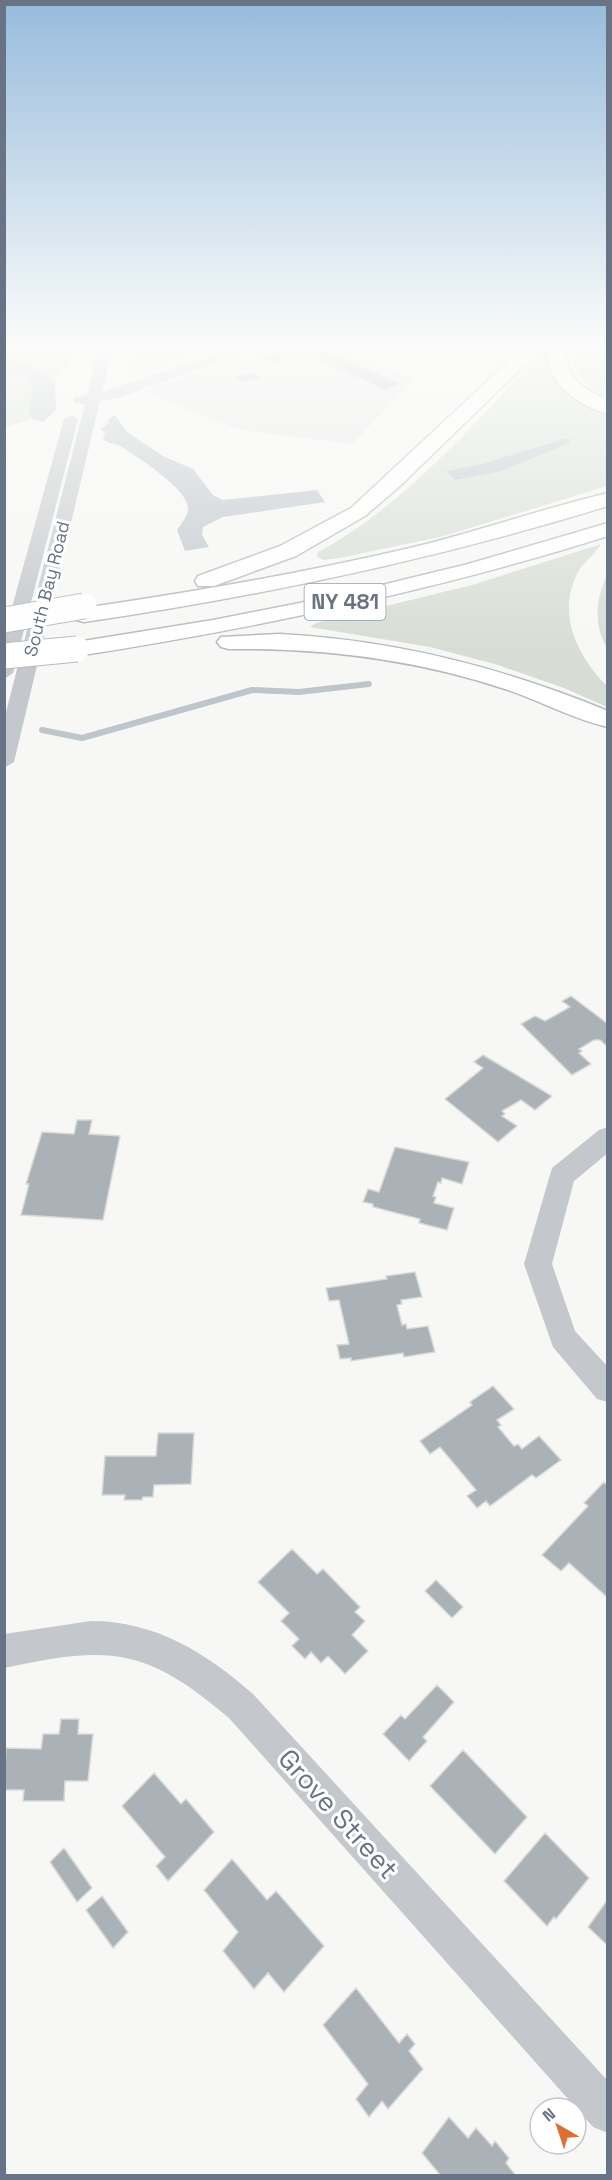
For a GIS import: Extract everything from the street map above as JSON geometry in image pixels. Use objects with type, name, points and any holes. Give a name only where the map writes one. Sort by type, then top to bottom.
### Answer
[{"type":"highway","points":[[84,611],[225,576],[288,552],[358,512],[428,449]]},
{"type":"highway","name":"NY 481","points":[[4,622],[214,597],[334,574],[455,544],[608,499]]},
{"type":"highway","name":"NY 481","points":[[4,656],[77,649],[205,630],[331,606],[446,578],[608,529]]},
{"type":"highway","points":[[77,649],[273,641],[380,649],[429,658],[508,680],[608,720]]},
{"type":"street","name":"South Bay Road","points":[[4,673],[64,449]]},
{"type":"street","name":"South Bay Road","points":[[4,762],[82,449]]},
{"type":"street","points":[[608,1137],[562,1176],[538,1264],[563,1338],[608,1389]]},
{"type":"street","name":"Grove Street","points":[[4,1651],[39,1643],[115,1638],[141,1643],[206,1675],[241,1706],[608,2112]]},
{"type":"shaded area","points":[[124,449],[152,449],[193,469],[213,495],[223,500],[317,490],[325,502],[223,517],[203,527],[202,535],[209,547],[185,551],[177,530],[187,514],[186,501],[172,483]]},
{"type":"shaded area","points":[[450,449],[532,449],[478,465],[446,471],[539,454],[553,449],[607,449],[607,486],[444,536],[339,558],[324,560],[317,557],[318,552],[382,510]]},
{"type":"shaded area","points":[[532,449],[555,449],[502,471],[455,480],[446,471],[478,465]]},
{"type":"shaded area","points":[[601,544],[578,572],[569,603],[573,633],[579,648],[607,686],[607,707],[564,688],[498,665],[430,647],[310,627],[316,623],[472,585]]},
{"type":"shaded area","points":[[607,575],[607,648],[598,621],[598,602]]},
{"type":"building","points":[[571,996],[608,1024],[608,1047],[600,1040],[594,1040],[579,1049],[582,1051],[579,1053],[591,1064],[572,1075],[521,1024],[535,1016],[545,1021],[570,1007],[562,1001]]},
{"type":"building","points":[[483,1055],[552,1096],[535,1110],[521,1100],[502,1111],[505,1114],[502,1116],[517,1126],[498,1142],[445,1099],[483,1068],[474,1062]]},
{"type":"building","points":[[77,1120],[92,1120],[89,1134],[120,1136],[103,1220],[21,1215],[29,1184],[26,1184],[42,1132],[74,1134]]},
{"type":"building","points":[[395,1147],[469,1162],[462,1184],[442,1178],[433,1196],[436,1197],[434,1203],[454,1208],[447,1230],[419,1223],[420,1219],[373,1207],[373,1204],[363,1202],[368,1189],[379,1192]]},
{"type":"building","points":[[415,1272],[422,1297],[401,1300],[402,1304],[397,1305],[402,1325],[406,1324],[407,1329],[428,1326],[435,1352],[404,1357],[403,1353],[351,1361],[351,1358],[340,1359],[337,1345],[349,1344],[339,1300],[329,1301],[326,1288],[387,1279],[386,1276]]},
{"type":"building","points":[[493,1386],[514,1409],[497,1420],[501,1425],[498,1427],[514,1446],[518,1444],[522,1449],[539,1436],[561,1460],[536,1478],[532,1475],[490,1506],[486,1501],[477,1508],[467,1496],[476,1490],[440,1447],[430,1454],[420,1441],[472,1405],[470,1402]]},
{"type":"building","points":[[158,1433],[194,1433],[191,1484],[154,1485],[153,1497],[143,1497],[142,1500],[124,1500],[125,1495],[102,1495],[105,1456],[156,1456]]},
{"type":"building","points":[[604,1482],[608,1486],[608,1598],[569,1563],[561,1571],[542,1555],[588,1506],[584,1503]]},
{"type":"building","points":[[292,1549],[317,1574],[323,1569],[360,1607],[355,1612],[365,1621],[352,1635],[368,1651],[345,1674],[328,1656],[321,1663],[311,1652],[305,1659],[292,1646],[299,1639],[281,1621],[289,1613],[258,1582]]},
{"type":"building","points":[[436,1580],[463,1607],[452,1618],[425,1591]]},
{"type":"building","points":[[437,1685],[454,1702],[423,1737],[427,1741],[409,1761],[383,1734],[401,1715],[405,1719]]},
{"type":"building","points":[[61,1719],[79,1719],[78,1734],[93,1734],[88,1781],[65,1781],[64,1801],[23,1801],[24,1790],[4,1790],[6,1748],[41,1749],[43,1734],[59,1734]]},
{"type":"building","points":[[463,1750],[527,1817],[495,1854],[430,1786]]},
{"type":"building","points":[[154,1773],[181,1804],[186,1799],[214,1832],[168,1881],[156,1866],[165,1857],[122,1806]]},
{"type":"building","points":[[545,1833],[589,1878],[556,1919],[554,1917],[547,1926],[504,1881]]},
{"type":"building","points":[[64,1848],[92,1888],[77,1902],[50,1862]]},
{"type":"building","points":[[232,1859],[267,1900],[276,1891],[324,1946],[284,1992],[268,1973],[254,1989],[223,1951],[238,1932],[204,1890]]},
{"type":"building","points":[[102,1896],[128,1932],[113,1948],[86,1910]]},
{"type":"building","points":[[608,1899],[608,1946],[588,1927]]},
{"type":"building","points":[[356,1988],[399,2043],[407,2034],[415,2044],[409,2051],[423,2069],[388,2109],[382,2101],[369,2117],[356,2099],[368,2084],[323,2025]]},
{"type":"building","points":[[449,2117],[468,2138],[476,2128],[492,2146],[495,2141],[509,2158],[506,2163],[516,2176],[441,2176],[422,2153]]},
{"type":"waterway","points":[[42,730],[82,738],[252,690],[299,692],[369,684]]}]
